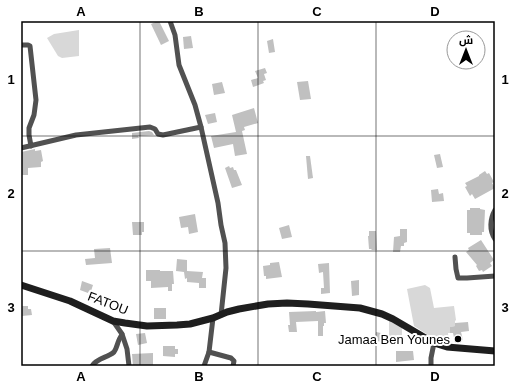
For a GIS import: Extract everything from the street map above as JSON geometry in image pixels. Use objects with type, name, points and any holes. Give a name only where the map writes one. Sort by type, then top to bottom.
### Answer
[{"type":"street","points":[[170,21],[179,65],[195,106],[201,127],[225,242],[226,268],[221,315]]},
{"type":"street","points":[[21,45],[30,46],[36,89],[35,108],[29,128],[31,146]]},
{"type":"street","points":[[21,148],[76,135],[150,127],[155,129],[158,134],[163,135],[201,127]]},
{"type":"street","points":[[495,210],[492,215],[491,226],[492,233],[495,238]]},
{"type":"street","points":[[455,257],[458,278],[495,276]]},
{"type":"street","name":"FATOU","points":[[21,285],[70,301],[113,321],[136,325],[161,326],[190,324],[239,309],[268,304],[308,304],[360,308],[382,314],[393,319],[434,343],[447,347],[495,351]]},
{"type":"street","points":[[204,366],[209,352],[213,318]]},
{"type":"street","points":[[113,321],[122,334],[127,349],[129,366]]},
{"type":"street","points":[[92,366],[96,361],[113,352],[117,347],[122,334]]},
{"type":"street","points":[[431,366],[434,343]]},
{"type":"street","points":[[209,352],[231,358],[234,360],[234,366]]},
{"type":"shaded area","points":[[79,30],[79,56],[62,58],[58,56],[47,38],[54,34]]},
{"type":"shaded area","points":[[425,285],[430,288],[434,308],[454,306],[456,320],[455,326],[450,327],[450,333],[448,333],[449,342],[436,340],[414,326],[407,289]]},
{"type":"shaded area","points":[[389,321],[402,328],[402,339],[389,339]]},
{"type":"building","points":[[158,21],[169,41],[161,45],[151,24]]},
{"type":"building","points":[[191,36],[193,48],[184,49],[183,37]]},
{"type":"building","points":[[273,39],[275,52],[269,53],[267,41]]},
{"type":"building","points":[[265,68],[267,73],[264,74],[266,80],[263,81],[264,83],[253,87],[251,80],[258,78],[255,71]]},
{"type":"building","points":[[308,81],[311,99],[300,100],[297,82]]},
{"type":"building","points":[[222,82],[225,93],[214,95],[212,84]]},
{"type":"building","points":[[254,108],[258,123],[244,127],[245,130],[242,131],[247,154],[235,156],[233,144],[214,148],[211,136],[236,132],[232,115]]},
{"type":"building","points":[[215,113],[217,122],[208,124],[205,115]]},
{"type":"building","points":[[149,131],[154,135],[138,136],[139,138],[132,139],[132,133]]},
{"type":"building","points":[[35,149],[35,151],[41,150],[43,161],[41,162],[41,167],[28,168],[28,175],[22,175],[21,152]]},
{"type":"building","points":[[440,154],[443,167],[437,168],[434,155]]},
{"type":"building","points":[[306,156],[310,156],[313,178],[308,179]]},
{"type":"building","points":[[229,166],[230,168],[233,167],[234,170],[236,170],[242,185],[232,188],[225,168]]},
{"type":"building","points":[[485,171],[487,174],[489,173],[494,182],[492,183],[495,188],[475,199],[472,194],[470,196],[465,187],[467,186],[465,183],[479,176]]},
{"type":"building","points":[[438,189],[439,194],[443,193],[444,201],[432,202],[431,190]]},
{"type":"building","points":[[470,208],[480,208],[485,210],[484,232],[482,232],[482,235],[470,235],[470,233],[467,233],[467,210],[470,210]]},
{"type":"building","points":[[195,214],[198,232],[189,234],[188,227],[181,228],[179,217]]},
{"type":"building","points":[[132,222],[144,222],[144,232],[142,232],[142,235],[133,235]]},
{"type":"building","points":[[289,225],[292,237],[282,239],[279,228]]},
{"type":"building","points":[[400,229],[407,229],[407,242],[404,243],[404,246],[401,246],[400,252],[393,252],[394,237],[400,236]]},
{"type":"building","points":[[369,231],[376,231],[377,250],[369,249]]},
{"type":"building","points":[[481,240],[494,260],[490,263],[492,266],[483,272],[482,270],[479,271],[476,266],[477,265],[466,252],[469,250],[468,248]]},
{"type":"building","points":[[110,248],[112,263],[86,265],[85,259],[95,258],[94,249]]},
{"type":"building","points":[[177,259],[187,260],[187,271],[203,272],[202,278],[206,278],[206,288],[199,288],[199,283],[187,282],[184,272],[176,271]]},
{"type":"building","points":[[279,262],[282,277],[266,279],[266,276],[264,276],[263,266],[270,265],[270,263]]},
{"type":"building","points":[[329,263],[330,293],[321,294],[321,288],[324,288],[323,272],[319,273],[318,264]]},
{"type":"building","points":[[146,270],[173,271],[174,284],[172,284],[172,291],[168,291],[168,287],[151,288],[151,281],[146,281]]},
{"type":"building","points":[[359,280],[359,295],[352,296],[351,281]]},
{"type":"building","points":[[82,281],[93,285],[91,291],[88,293],[80,290]]},
{"type":"building","points":[[21,306],[28,306],[28,309],[31,309],[32,315],[22,316]]},
{"type":"building","points":[[154,308],[166,308],[166,319],[154,319]]},
{"type":"building","points":[[325,311],[326,323],[324,323],[323,326],[323,336],[318,336],[318,321],[296,322],[297,332],[289,332],[289,312]]},
{"type":"building","points":[[468,322],[469,331],[461,332],[463,340],[455,342],[453,333],[450,333],[450,327],[455,326],[455,323]]},
{"type":"building","points":[[376,332],[386,334],[386,342],[375,341]]},
{"type":"building","points":[[145,333],[147,343],[138,345],[136,334]]},
{"type":"building","points":[[163,346],[175,346],[175,349],[178,349],[178,354],[175,354],[175,357],[163,356]]},
{"type":"building","points":[[396,351],[413,351],[414,360],[396,362]]},
{"type":"building","points":[[153,353],[153,365],[133,366],[132,354]]},
{"type":"place","name":"Jamaa Ben Younes","points":[[458,339]]}]
